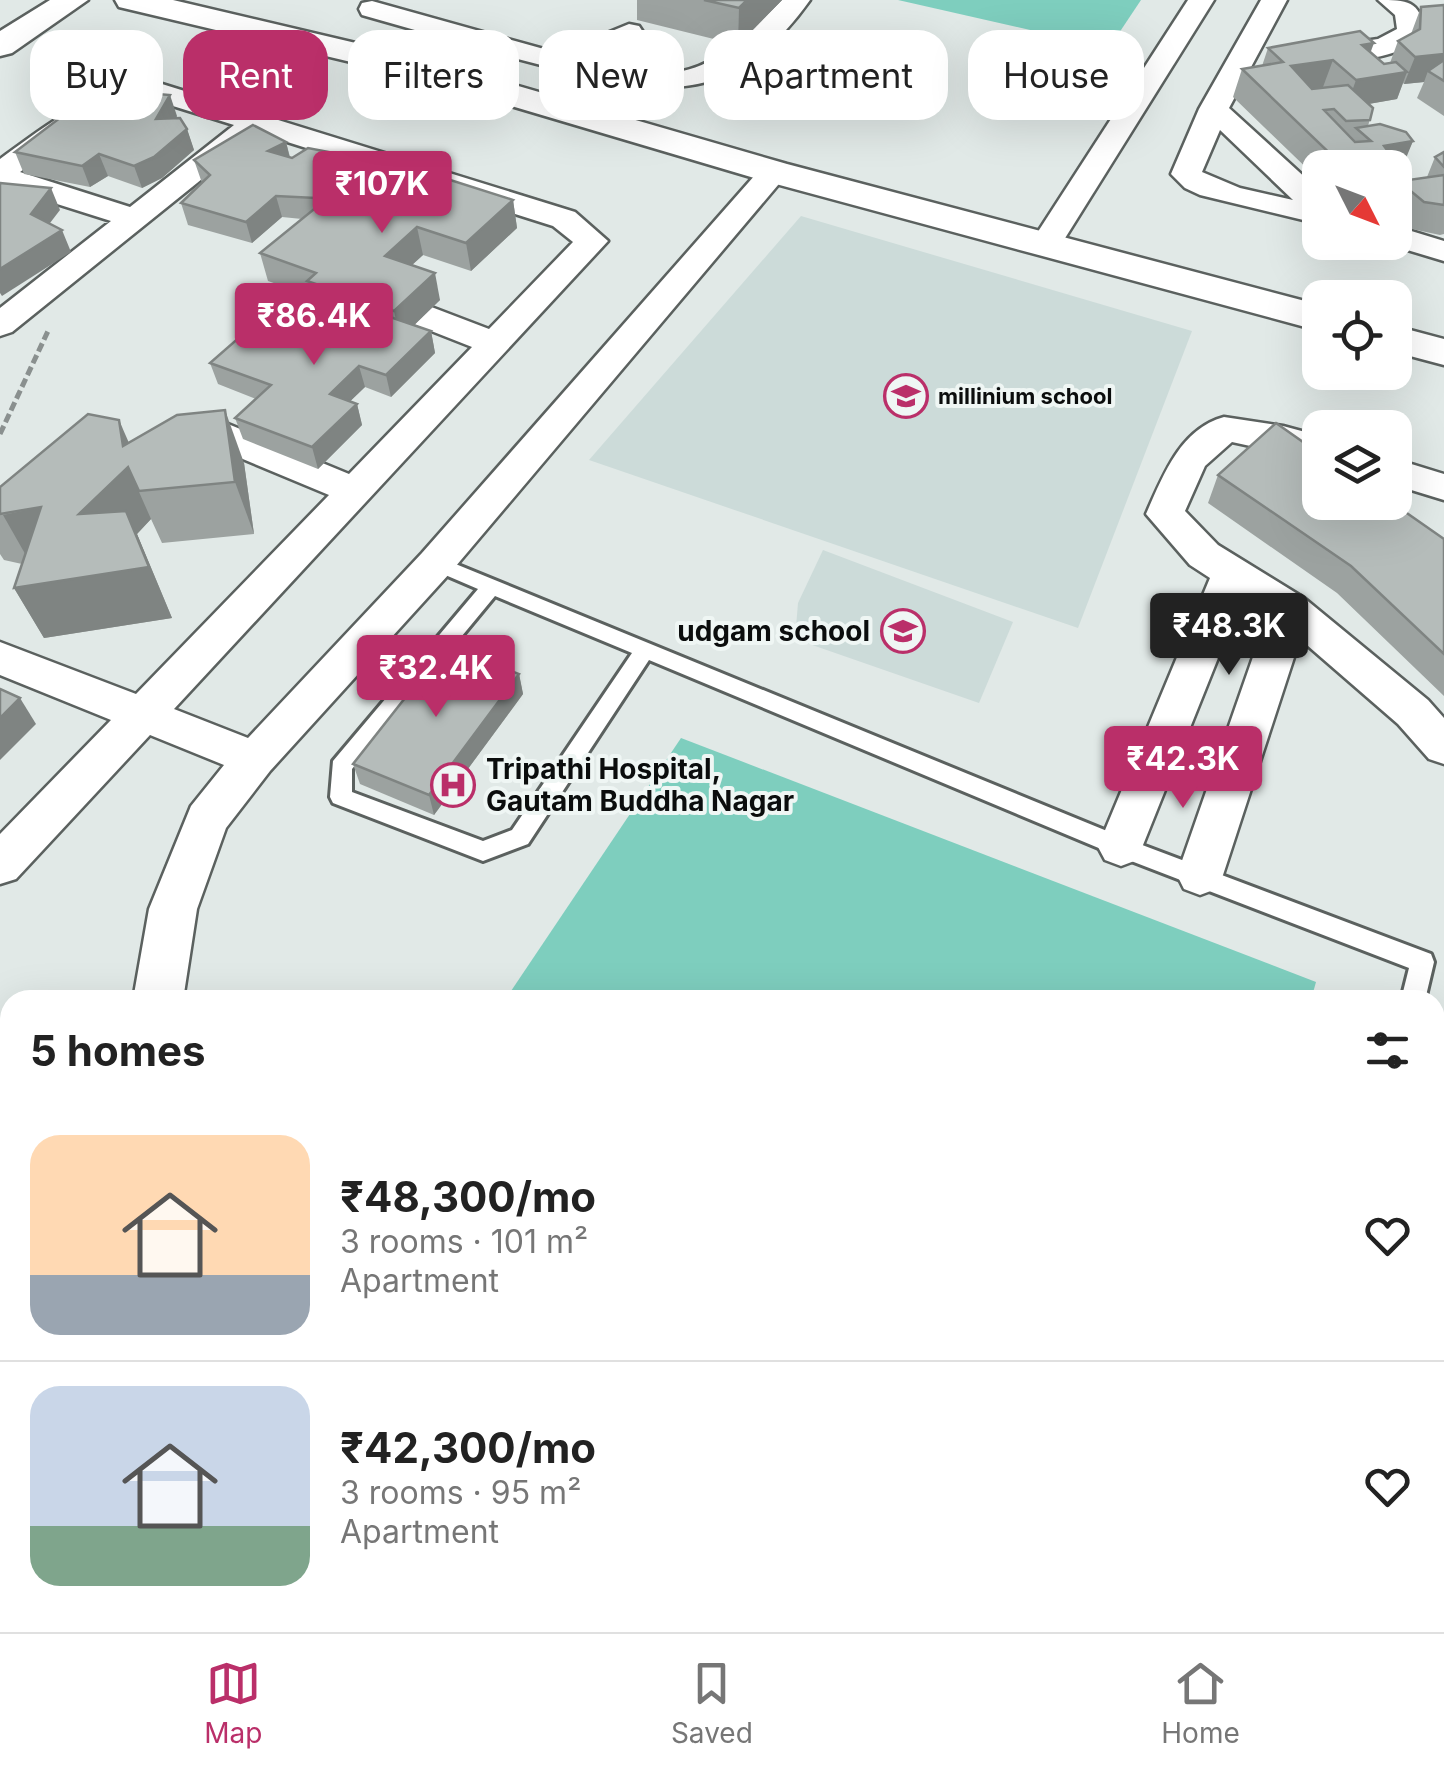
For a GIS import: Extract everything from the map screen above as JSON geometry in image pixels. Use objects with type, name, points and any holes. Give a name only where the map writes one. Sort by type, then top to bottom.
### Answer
[{"type":"street","points":[[0,10],[16,0]]},
{"type":"street","points":[[0,46],[72,0]]},
{"type":"street","points":[[131,0],[348,51]]},
{"type":"street","points":[[684,81],[705,77],[734,64],[797,0]]},
{"type":"street","points":[[1046,244],[1201,0]]},
{"type":"street","points":[[1274,0],[1214,109],[1186,174],[1192,181],[1302,208]]},
{"type":"street","points":[[1237,67],[1385,46],[1411,32],[1408,12],[1391,0]]},
{"type":"street","points":[[372,9],[444,30]]},
{"type":"street","points":[[0,175],[106,100],[120,95],[162,93],[564,219],[592,241],[0,865]]},
{"type":"street","points":[[519,97],[774,172],[1302,313]]},
{"type":"street","points":[[1214,109],[1302,195]]},
{"type":"street","points":[[0,325],[255,122]]},
{"type":"street","points":[[160,990],[173,909],[207,819],[255,759],[436,563],[774,172]]},
{"type":"street","points":[[0,175],[134,218]]},
{"type":"street","points":[[393,200],[423,175]]},
{"type":"street","points":[[1412,241],[1444,250]]},
{"type":"street","points":[[363,293],[496,344]]},
{"type":"street","points":[[1412,344],[1444,352]]},
{"type":"street","points":[[1302,444],[1224,429],[1189,460],[1164,514],[1204,554],[1290,608],[1413,712],[1444,747]]},
{"type":"street","points":[[215,433],[355,491]]},
{"type":"street","points":[[1412,478],[1444,488]]},
{"type":"street","points":[[1121,847],[1233,571]]},
{"type":"street","points":[[1200,876],[1290,608]]},
{"type":"street","points":[[0,658],[255,759]]},
{"type":"lane","points":[[436,563],[1121,847],[1422,962],[1415,990]]},
{"type":"lane","points":[[492,586],[341,767],[340,798],[483,851],[520,837],[645,649]]},
{"type":"path","points":[[0,434],[48,331]]},
{"type":"shaded area","name":"millinium school","points":[[801,216],[1192,331],[1078,628],[589,460]]},
{"type":"shaded area","name":"udgam school","points":[[823,550],[1013,622],[979,703],[795,639],[798,603]]},
{"type":"green space","points":[[898,0],[1141,0],[1121,30],[1030,30]]},
{"type":"green space","points":[[681,738],[1316,982],[1314,990],[512,990]]},
{"type":"building","points":[[704,0],[747,0],[739,8]]},
{"type":"building","points":[[1444,5],[1444,54],[1415,57],[1398,41],[1420,29],[1421,7]]},
{"type":"building","points":[[1360,31],[1374,43],[1362,45],[1384,64],[1396,62],[1407,72],[1356,80],[1333,60],[1291,66],[1312,89],[1348,85],[1373,108],[1370,120],[1346,121],[1334,109],[1324,110],[1355,142],[1371,141],[1356,128],[1380,124],[1406,132],[1413,141],[1384,146],[1387,150],[1326,150],[1242,69],[1283,62],[1268,48]]},
{"type":"building","points":[[1444,60],[1444,81],[1428,71]]},
{"type":"building","points":[[180,118],[187,129],[154,157],[134,166],[99,154],[82,166],[15,152],[57,120]]},
{"type":"building","points":[[253,125],[286,142],[268,151],[292,158],[308,148],[350,156],[316,198],[276,196],[246,222],[181,203],[210,175],[194,160]]},
{"type":"building","points":[[1444,152],[1444,167],[1435,157]]},
{"type":"building","points":[[422,171],[513,200],[466,243],[417,227],[385,256],[435,273],[394,311],[307,281],[316,273],[260,253],[340,188],[390,198]]},
{"type":"building","points":[[1444,175],[1444,205],[1424,202],[1412,192],[1412,180]]},
{"type":"building","points":[[0,183],[51,188],[31,214],[62,230],[0,269]]},
{"type":"building","points":[[361,307],[431,331],[386,375],[359,366],[330,394],[357,404],[312,447],[235,418],[271,385],[210,363],[265,315],[321,335],[350,309],[357,311]]},
{"type":"building","points":[[225,410],[235,482],[139,491],[128,467],[79,514],[126,511],[149,567],[14,588],[41,507],[0,514],[0,487],[88,414],[119,420],[123,446],[177,415]]},
{"type":"building","points":[[1276,423],[1302,441],[1302,520],[1412,520],[1412,517],[1444,539],[1444,654],[1351,566],[1218,475]]},
{"type":"building","points":[[446,646],[519,674],[429,795],[353,764]]},
{"type":"building","points":[[0,689],[20,698],[0,718]]},
{"type":"place","name":"millinium school","points":[[906,396]]},
{"type":"place","name":"udgam school","points":[[903,631]]},
{"type":"place","name":"Tripathi Hospital, Gautam Buddha Nagar","points":[[453,785]]}]
